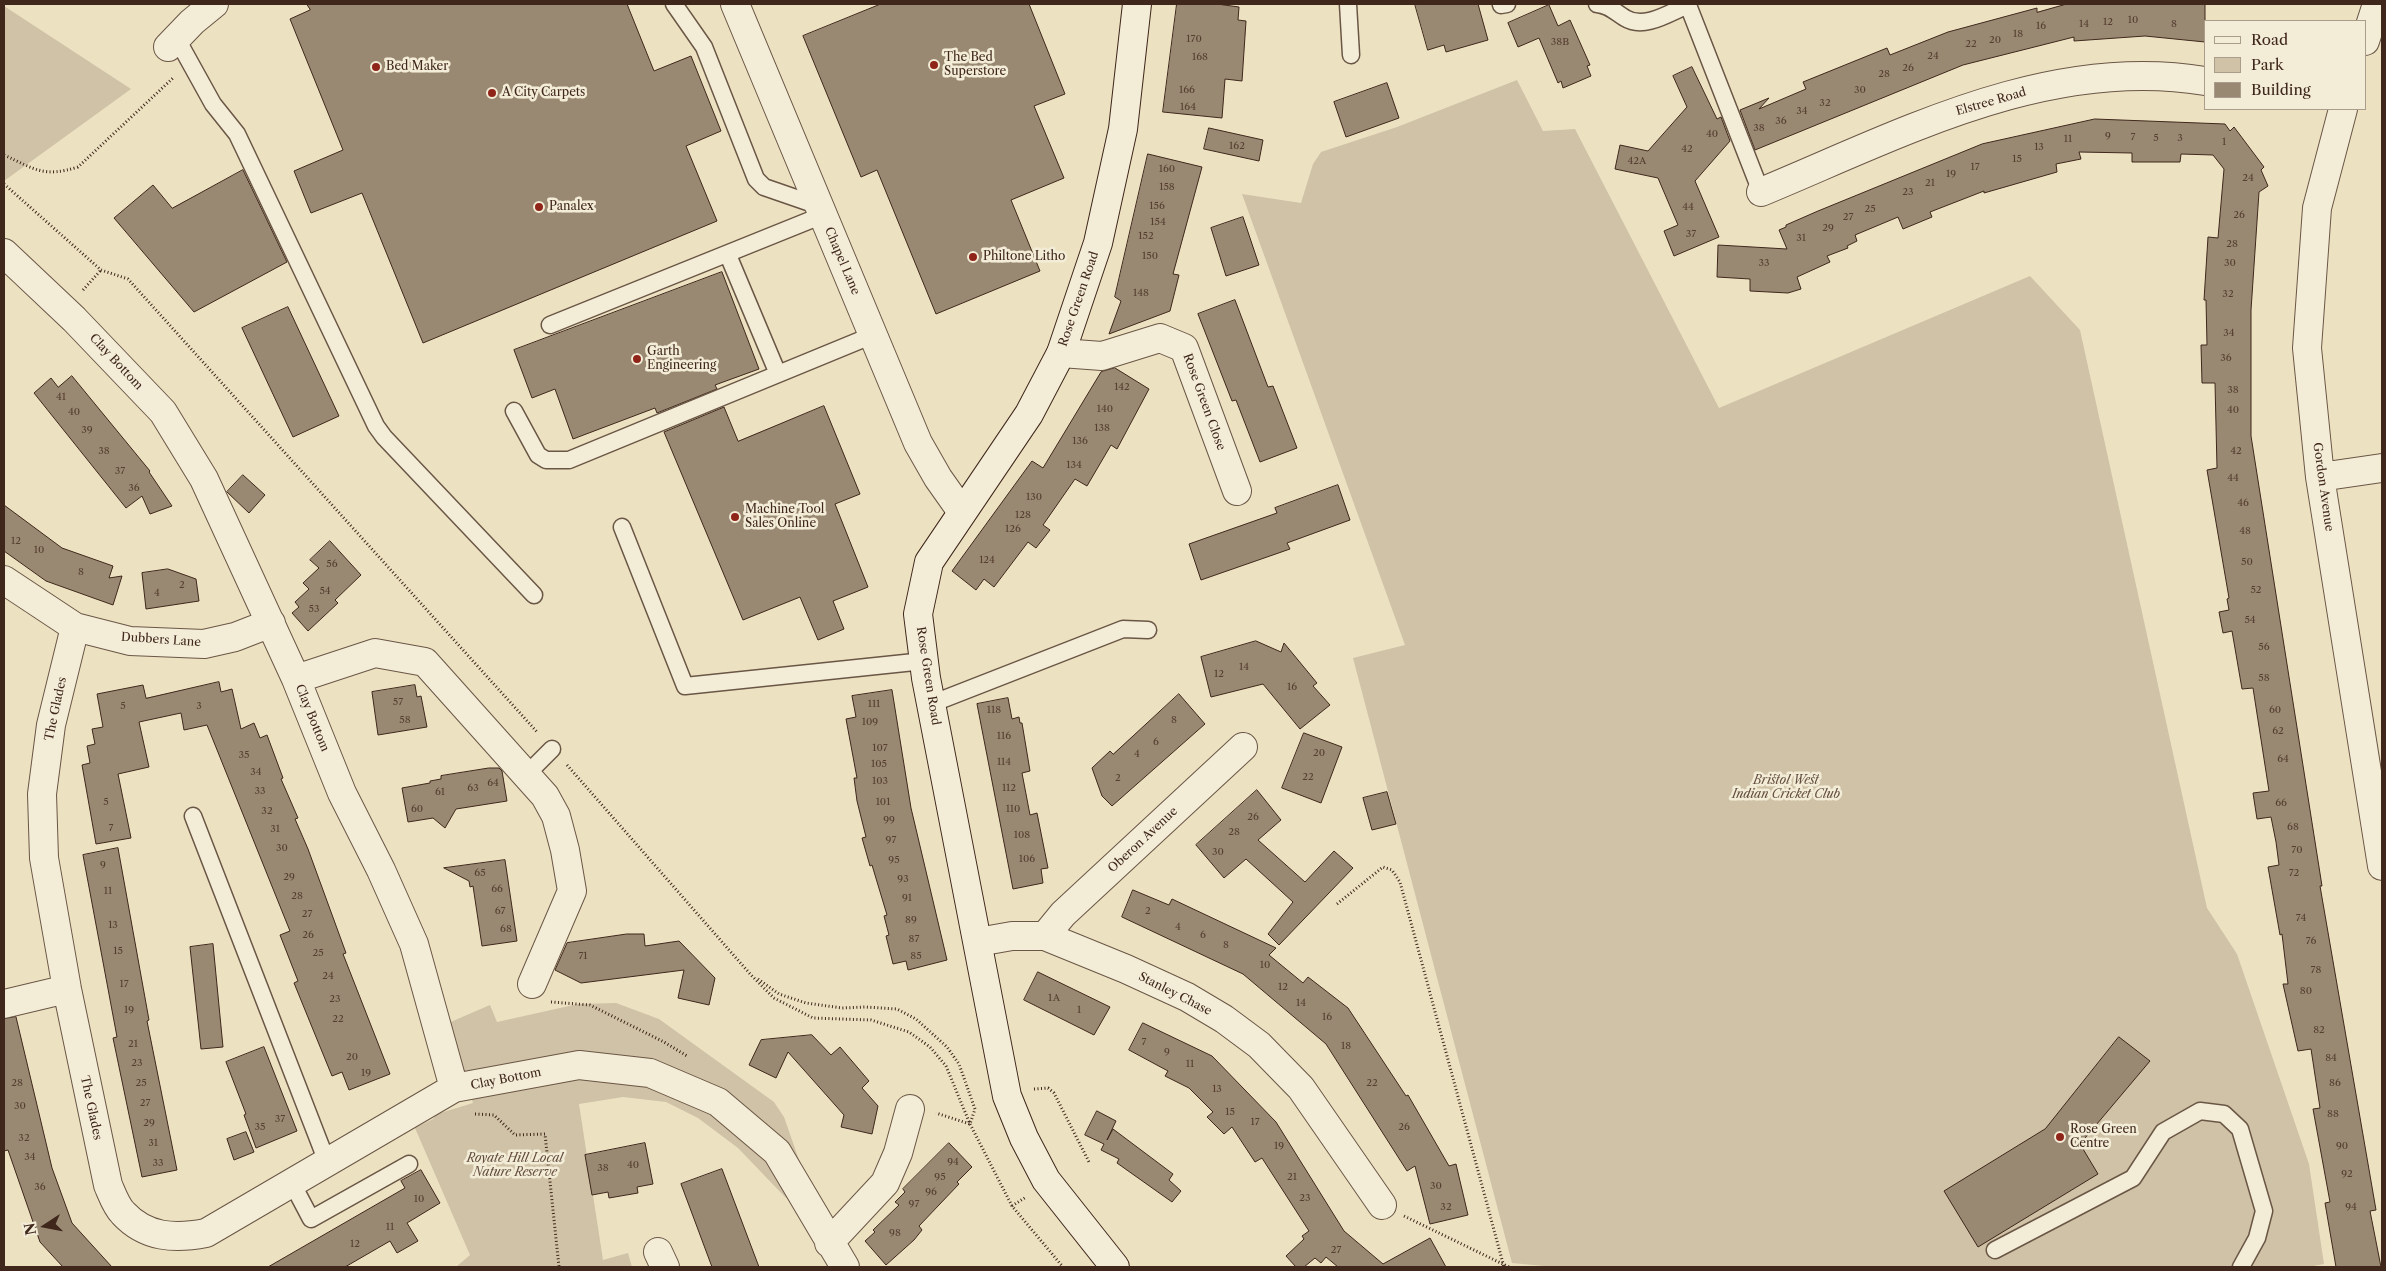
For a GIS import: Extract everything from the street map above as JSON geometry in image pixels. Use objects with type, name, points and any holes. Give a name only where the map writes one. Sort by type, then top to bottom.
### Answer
[{"type":"street","points":[[172,43],[214,4]]},
{"type":"street","name":"Chapel Lane","points":[[735,4],[918,443],[938,478],[962,512]]},
{"type":"street","name":"Rose Green Road","points":[[1115,1267],[1046,1180],[1024,1138],[1007,1096],[931,704],[918,614],[929,562],[1029,414],[1061,353],[1098,243],[1121,138],[1137,4]]},
{"type":"street","points":[[2366,38],[2377,4]]},
{"type":"street","name":"Elstree Road","points":[[1761,192],[1968,107],[2047,86],[2119,77],[2156,76],[2204,81]]},
{"type":"street","name":"Gordon Avenue","points":[[2341,110],[2317,208],[2307,348],[2320,477],[2382,866]]},
{"type":"street","name":"Clay Bottom","points":[[4,253],[74,319],[163,412],[204,480],[296,678],[342,793],[381,870],[414,944],[449,1091],[579,1065],[650,1073],[718,1102],[776,1152],[845,1267]]},
{"type":"street","name":"Rose Green Close","points":[[1061,353],[1102,356],[1160,338],[1184,348],[1236,491]]},
{"type":"street","points":[[2320,477],[2382,468]]},
{"type":"street","name":"Dubbers Lane","points":[[4,580],[75,627],[130,641],[204,644],[235,636],[271,623]]},
{"type":"street","name":"The Glades","points":[[75,627],[51,725],[42,794],[44,858],[67,989],[108,1186],[121,1212],[139,1226],[158,1234],[180,1238],[206,1233],[449,1091]]},
{"type":"street","name":"Clay Bottom","points":[[296,678],[375,653],[425,662],[545,796],[556,816],[565,850],[572,891],[532,984]]},
{"type":"street","name":"Oberon Avenue","points":[[1045,936],[1062,914],[1243,747]]},
{"type":"street","name":"Stanley Chase","points":[[978,942],[1012,936],[1045,936],[1126,968],[1188,997],[1224,1019],[1259,1045],[1301,1088],[1382,1205]]},
{"type":"street","points":[[4,1004],[67,989]]},
{"type":"street","points":[[829,1243],[885,1183],[898,1153],[910,1109]]},
{"type":"lane","points":[[674,4],[704,47],[756,179],[764,187],[821,211]]},
{"type":"lane","points":[[1348,4],[1351,55]]},
{"type":"lane","points":[[1597,4],[1607,5],[1630,21],[1646,22],[1688,5],[1761,192]]},
{"type":"lane","points":[[172,43],[213,104],[237,134],[376,426],[384,437],[534,595]]},
{"type":"lane","points":[[550,325],[728,255],[821,211]]},
{"type":"lane","points":[[728,255],[778,374]]},
{"type":"lane","points":[[514,411],[538,455],[546,460],[569,460],[874,335]]},
{"type":"lane","points":[[622,527],[684,686],[924,661]]},
{"type":"lane","points":[[931,704],[1123,629],[1148,630]]},
{"type":"lane","points":[[526,775],[552,749]]},
{"type":"lane","points":[[193,816],[327,1162]]},
{"type":"lane","points":[[1995,1250],[2133,1178],[2163,1132],[2200,1111],[2224,1114],[2240,1130],[2264,1212],[2257,1238],[2241,1267]]},
{"type":"lane","points":[[292,1183],[304,1222],[409,1164]]},
{"type":"path","points":[[4,155],[44,173],[58,173],[78,167],[173,78],[177,60],[172,43]]},
{"type":"path","points":[[4,184],[101,270],[128,279],[552,749],[751,975],[774,998],[813,1018],[871,1020],[909,1032],[930,1047],[946,1066],[970,1124],[1012,1206],[1063,1267]]},
{"type":"path","points":[[1336,904],[1383,867],[1392,870],[1400,882],[1504,1267]]},
{"type":"path","points":[[751,975],[779,994],[806,1003],[842,1008],[865,1006],[897,1009],[916,1019],[947,1047],[960,1064],[975,1109],[970,1124]]},
{"type":"path","points":[[1007,1096],[1042,1087],[1054,1093],[1089,1162]]},
{"type":"path","points":[[449,1091],[450,1112],[494,1115],[515,1135],[544,1134],[559,1267]]},
{"type":"path","points":[[910,1109],[934,1112],[970,1124]]},
{"type":"path","points":[[1382,1205],[1504,1267],[1509,1267]]},
{"type":"green space","points":[[4,6],[131,89],[4,181]]},
{"type":"green space","name":"Bristol West Indian Cricket Club","points":[[1517,80],[1543,131],[1575,129],[1719,408],[2030,276],[2080,330],[2207,908],[2237,954],[2309,1164],[2324,1264],[2308,1267],[1554,1267],[1512,1263],[1353,658],[1405,645],[1242,194],[1301,203],[1313,164],[1321,152],[1397,127]]},
{"type":"green space","name":"Royate Hill Local Nature Reserve","points":[[616,1003],[659,1019],[774,1102],[784,1117],[804,1174],[796,1204],[785,1197],[738,1148],[698,1118],[666,1102],[623,1097],[579,1104],[603,1260],[628,1253],[632,1267],[456,1267],[470,1255],[415,1128],[433,1119],[437,1114],[473,1103],[446,1024],[490,1005],[497,1022],[578,1004]]},
{"type":"building","points":[[307,4],[627,4],[654,71],[691,56],[721,131],[686,146],[717,221],[423,343],[362,193],[311,213],[294,171],[343,150],[290,19],[310,10]]},
{"type":"building","points":[[881,4],[1029,4],[1065,94],[1034,106],[1064,178],[1011,200],[1040,271],[936,314],[877,170],[861,177],[803,36]]},
{"type":"building","points":[[1177,4],[1217,4],[1239,7],[1238,20],[1246,21],[1242,81],[1225,79],[1222,118],[1163,112]]},
{"type":"building","points":[[1415,4],[1478,4],[1488,40],[1446,52],[1444,45],[1428,50]]},
{"type":"building","points":[[2067,4],[2205,4],[2204,42],[2145,36],[2074,41],[2074,37],[1963,65],[1755,150],[1740,110],[1769,98],[1759,109],[1806,89],[1803,82],[1887,48],[1890,55],[1948,32],[2037,8],[2037,12]]},
{"type":"building","points":[[1549,5],[1558,26],[1570,20],[1590,65],[1587,66],[1591,76],[1563,88],[1561,81],[1558,83],[1539,38],[1518,47],[1508,23]]},
{"type":"building","points":[[1692,67],[1717,119],[1721,117],[1730,141],[1695,181],[1719,237],[1674,256],[1664,231],[1678,225],[1658,178],[1615,169],[1620,145],[1648,151],[1687,107],[1673,76]]},
{"type":"building","points":[[1387,83],[1399,118],[1346,137],[1334,102]]},
{"type":"building","points":[[2095,119],[2225,124],[2230,131],[2234,127],[2264,167],[2261,170],[2268,186],[2259,192],[2251,310],[2251,436],[2322,886],[2320,886],[2376,1210],[2370,1211],[2381,1267],[2336,1267],[2325,1203],[2330,1202],[2313,1109],[2320,1108],[2311,1049],[2298,1051],[2283,984],[2288,984],[2282,934],[2280,935],[2268,867],[2279,865],[2276,842],[2271,817],[2257,819],[2253,793],[2269,791],[2253,688],[2242,689],[2232,631],[2223,633],[2219,612],[2229,610],[2227,599],[2229,598],[2207,470],[2217,468],[2215,383],[2202,383],[2201,345],[2207,345],[2206,300],[2204,300],[2208,237],[2218,238],[2224,169],[2213,155],[2181,154],[2180,162],[2132,162],[2132,153],[2079,152],[2081,159],[2056,164],[2057,172],[1984,193],[1984,191],[1930,212],[1932,217],[1903,229],[1898,217],[1855,235],[1857,241],[1847,246],[1848,248],[1827,256],[1830,262],[1797,277],[1801,289],[1788,293],[1750,291],[1750,279],[1717,277],[1718,245],[1787,249],[1779,230],[1818,211],[1982,144]]},
{"type":"building","points":[[1209,128],[1263,140],[1259,161],[1204,149]]},
{"type":"building","points":[[1148,154],[1202,167],[1173,274],[1179,275],[1170,311],[1109,334],[1121,301],[1115,297]]},
{"type":"building","points":[[243,170],[287,262],[194,312],[114,218],[153,185],[172,208]]},
{"type":"building","points":[[1243,217],[1259,265],[1226,276],[1211,228]]},
{"type":"building","name":"Garth Engineering","points":[[722,272],[759,369],[715,385],[717,389],[657,413],[655,408],[573,439],[555,389],[532,398],[514,350]]},
{"type":"building","points":[[1235,300],[1268,387],[1273,386],[1297,448],[1260,462],[1236,400],[1232,401],[1198,314]]},
{"type":"building","points":[[288,307],[339,416],[293,437],[242,328]]},
{"type":"building","points":[[1115,368],[1149,389],[1117,449],[1111,445],[1087,486],[1075,479],[1043,525],[1050,530],[1036,548],[1028,542],[994,587],[984,579],[976,590],[952,571],[1032,461],[1043,468],[1101,372]]},
{"type":"building","points":[[72,376],[150,471],[172,506],[150,514],[142,496],[126,508],[34,393],[51,378],[58,387]]},
{"type":"building","points":[[824,406],[860,494],[835,504],[868,587],[833,601],[844,629],[818,640],[800,597],[743,620],[664,432],[724,407],[738,441]]},
{"type":"building","points":[[243,475],[265,495],[249,513],[227,492]]},
{"type":"building","points":[[1338,485],[1350,520],[1287,543],[1290,549],[1201,580],[1189,544],[1277,513],[1275,508]]},
{"type":"building","points":[[4,505],[62,548],[113,566],[109,578],[122,576],[113,605],[46,581],[4,551]]},
{"type":"building","points":[[330,541],[361,575],[335,600],[338,603],[308,631],[292,613],[299,607],[295,602],[309,589],[303,583],[319,568],[310,560]]},
{"type":"building","points":[[168,569],[196,579],[199,601],[146,609],[142,573]]},
{"type":"building","points":[[1256,641],[1281,652],[1284,643],[1317,683],[1313,686],[1330,705],[1300,729],[1263,684],[1211,697],[1201,657]]},
{"type":"building","points":[[219,682],[221,692],[232,689],[241,729],[254,723],[260,738],[267,735],[283,778],[281,779],[298,818],[295,819],[346,953],[343,954],[390,1074],[349,1090],[342,1072],[332,1076],[294,983],[298,981],[280,935],[290,931],[207,725],[184,730],[181,713],[139,722],[149,767],[118,774],[131,838],[96,844],[82,765],[90,763],[87,746],[95,744],[92,729],[103,727],[97,694],[143,685],[146,698]]},
{"type":"building","points":[[415,685],[417,697],[421,696],[427,727],[378,735],[372,692]]},
{"type":"building","points":[[892,690],[911,808],[947,960],[908,970],[906,961],[893,964],[886,936],[889,935],[884,916],[887,915],[862,838],[866,837],[857,801],[854,778],[857,778],[846,719],[856,717],[852,696]]},
{"type":"building","points":[[1179,694],[1205,724],[1112,806],[1102,796],[1092,768],[1110,751],[1113,754]]},
{"type":"building","points":[[1008,698],[1012,719],[1019,717],[1020,723],[1022,723],[1030,771],[1022,773],[1030,815],[1037,813],[1048,868],[1041,869],[1043,883],[1013,889],[977,704]]},
{"type":"building","points":[[1304,733],[1342,747],[1321,803],[1282,788]]},
{"type":"building","points":[[499,768],[502,771],[507,801],[456,809],[445,828],[433,818],[408,822],[402,788],[430,783],[430,781],[441,779],[441,776]]},
{"type":"building","points":[[1257,790],[1281,820],[1258,840],[1305,882],[1334,851],[1353,868],[1279,945],[1268,934],[1293,902],[1246,859],[1224,878],[1196,845]]},
{"type":"building","points":[[1387,792],[1396,824],[1372,830],[1363,798]]},
{"type":"building","points":[[118,848],[149,1020],[147,1021],[177,1170],[142,1177],[113,1038],[117,1037],[83,855]]},
{"type":"building","points":[[505,860],[517,941],[482,946],[473,886],[470,887],[469,881],[444,868]]},
{"type":"building","points":[[1133,890],[1169,905],[1172,899],[1276,948],[1269,955],[1303,983],[1308,977],[1348,1008],[1406,1096],[1408,1095],[1449,1166],[1456,1164],[1468,1215],[1430,1224],[1415,1166],[1407,1171],[1326,1044],[1243,974],[1122,917]]},
{"type":"building","points":[[627,934],[644,934],[645,946],[679,941],[715,978],[709,1005],[678,998],[684,970],[581,983],[555,970],[567,943]]},
{"type":"building","points":[[213,944],[223,1047],[201,1049],[190,947]]},
{"type":"building","points":[[1038,972],[1110,1007],[1094,1035],[1024,1000]]},
{"type":"building","points":[[16,1017],[52,1168],[72,1223],[112,1267],[63,1267],[40,1242],[8,1150],[4,1151],[4,1019]]},
{"type":"building","points":[[1143,1023],[1212,1056],[1276,1122],[1344,1231],[1383,1264],[1430,1238],[1446,1267],[1338,1267],[1326,1257],[1321,1263],[1315,1258],[1304,1267],[1296,1267],[1286,1256],[1304,1239],[1302,1236],[1309,1231],[1262,1158],[1255,1162],[1232,1127],[1224,1134],[1207,1117],[1213,1112],[1189,1088],[1165,1076],[1168,1071],[1129,1050]]},
{"type":"building","points":[[812,1035],[831,1055],[840,1047],[869,1081],[862,1088],[878,1106],[872,1134],[841,1127],[844,1115],[788,1052],[776,1078],[749,1065],[761,1040]]},
{"type":"building","name":"Rose Green Centre","points":[[2119,1037],[2150,1061],[2080,1144],[2098,1174],[1978,1247],[1944,1191],[2045,1129]]},
{"type":"building","points":[[264,1047],[297,1131],[256,1148],[244,1115],[246,1114],[226,1062]]},
{"type":"building","points":[[1097,1111],[1116,1121],[1107,1140],[1113,1129],[1173,1174],[1169,1180],[1181,1191],[1172,1202],[1117,1163],[1119,1159],[1101,1150],[1104,1144],[1085,1135]]},
{"type":"building","points":[[246,1132],[254,1152],[234,1160],[227,1139]]},
{"type":"building","points":[[645,1143],[653,1184],[637,1187],[638,1193],[609,1198],[608,1192],[592,1195],[585,1155]]},
{"type":"building","points":[[949,1143],[972,1167],[957,1182],[959,1184],[919,1226],[922,1230],[914,1240],[886,1265],[865,1241],[875,1232],[873,1230],[899,1205],[895,1202],[905,1192],[903,1189]]},
{"type":"building","points":[[722,1169],[759,1267],[712,1267],[681,1184]]},
{"type":"building","points":[[421,1170],[440,1203],[407,1223],[418,1241],[397,1253],[390,1241],[345,1267],[268,1267],[405,1188],[401,1181]]},
{"type":"place","name":"The Bed Superstore","points":[[934,65]]},
{"type":"place","name":"Bed Maker","points":[[376,67]]},
{"type":"place","name":"A City Carpets","points":[[492,93]]},
{"type":"place","name":"Panalex","points":[[539,207]]},
{"type":"place","name":"Philtone Litho","points":[[973,257]]},
{"type":"place","name":"Garth Engineering","points":[[637,359]]},
{"type":"place","name":"Machine Tool Sales Online","points":[[735,517]]},
{"type":"place","name":"Rose Green Centre","points":[[2060,1137]]}]
